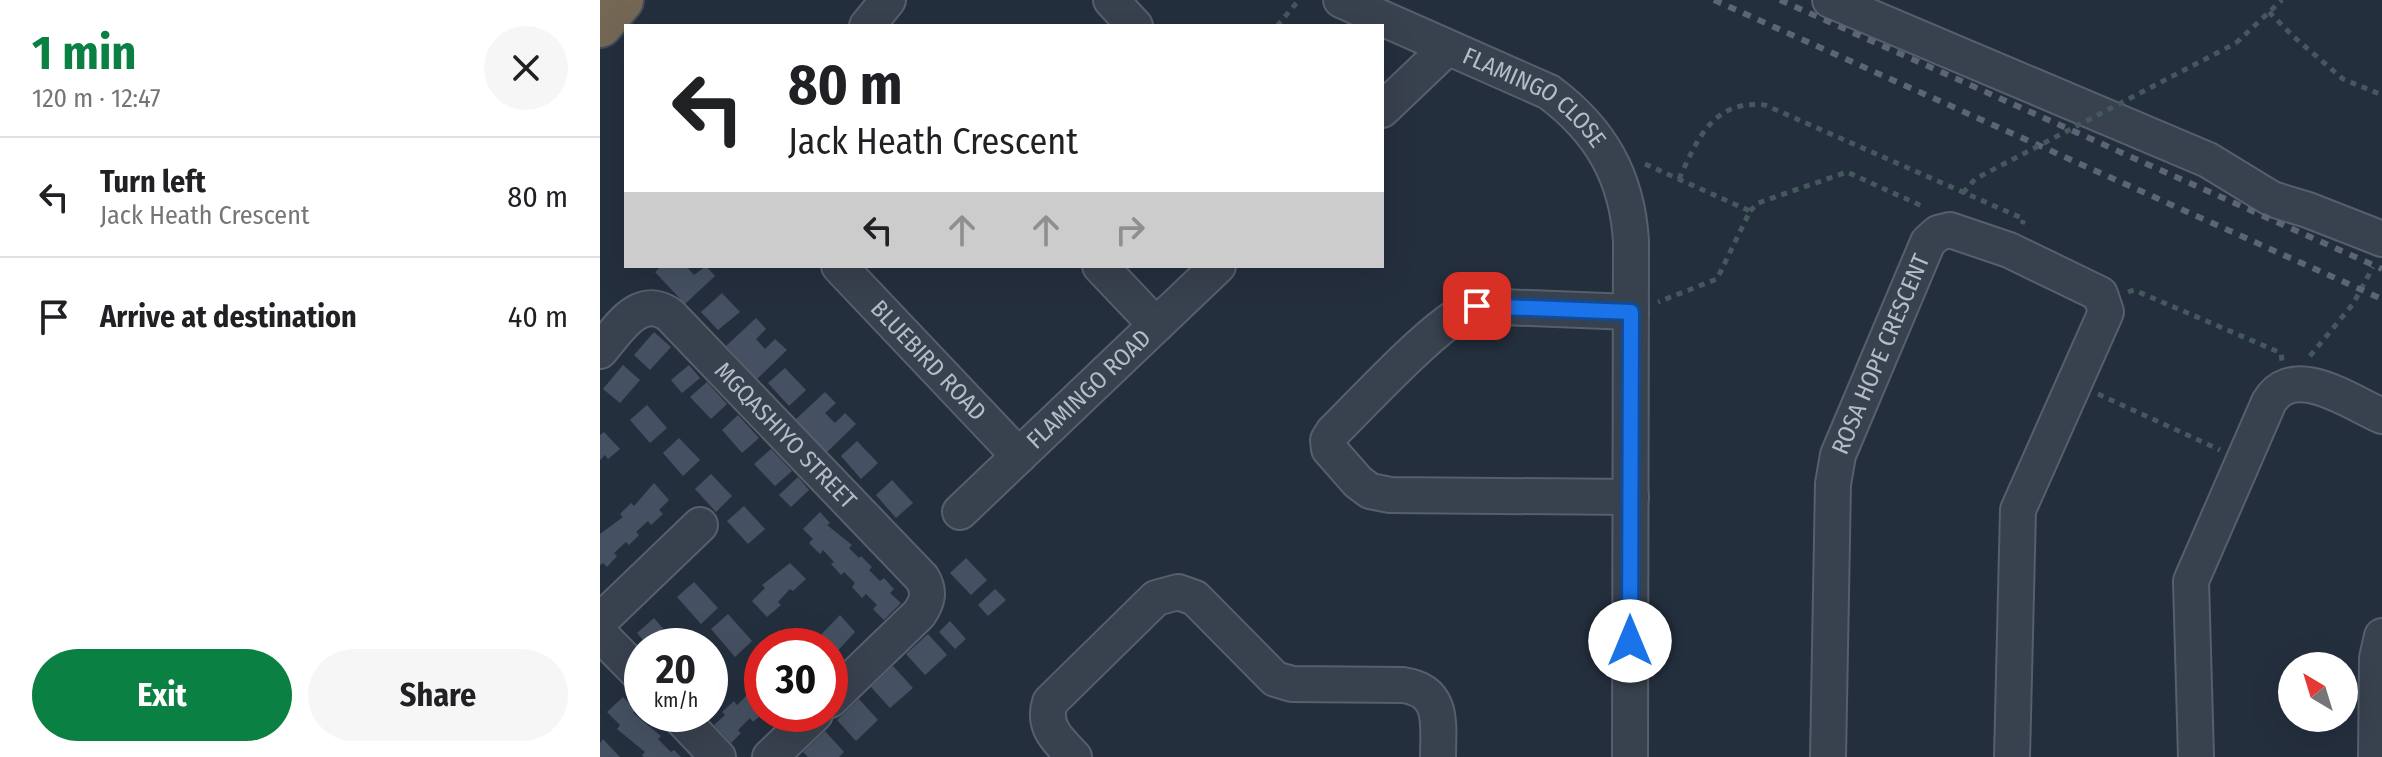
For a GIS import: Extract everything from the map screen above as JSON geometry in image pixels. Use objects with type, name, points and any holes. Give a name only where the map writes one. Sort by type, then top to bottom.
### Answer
[{"type":"highway","points":[[600,25],[621,0]]},
{"type":"street","points":[[1830,0],[2208,160],[2272,199],[2380,249]]},
{"type":"street","name":"FLAMINGO CLOSE","points":[[1355,6],[1549,92],[1576,112],[1594,134],[1624,193],[1630,215],[1638,310],[1631,497],[1630,757]]},
{"type":"street","points":[[1384,108],[1447,48]]},
{"type":"street","name":"ROSA HOPE CRESCENT","points":[[1828,757],[1833,484],[1838,455],[1928,242],[1938,233],[1950,230],[2009,250],[2100,294],[2104,301]]},
{"type":"street","name":"BLUEBIRD ROAD","points":[[841,268],[1019,456]]},
{"type":"street","points":[[1102,268],[1156,325]]},
{"type":"street","name":"FLAMINGO ROAD","points":[[960,512],[1216,268]]},
{"type":"street","points":[[2012,757],[2018,510],[2105,319],[2104,301]]},
{"type":"street","name":"MGQASHIYO STREET","points":[[600,351],[636,311],[646,308],[663,310],[922,578],[928,597],[919,614],[848,683]]},
{"type":"street","points":[[1631,497],[1390,495],[1370,491],[1358,482],[1329,449],[1328,440],[1445,324],[1466,308],[1638,310]]},
{"type":"street","points":[[2196,757],[2191,581],[2269,402],[2287,385],[2308,383],[2382,416]]},
{"type":"street","points":[[600,621],[700,525]]},
{"type":"street","points":[[1074,757],[1049,728],[1050,702],[1156,598],[1178,592],[1195,598],[1275,679],[1292,684],[1403,685],[1419,689],[1432,700],[1436,709],[1438,757]]},
{"type":"street","points":[[600,634],[624,659]]},
{"type":"street","points":[[2376,757],[2377,658],[2382,636]]},
{"type":"street","points":[[694,732],[718,757]]},
{"type":"street","points":[[770,757],[796,732]]},
{"type":"path","points":[[1279,24],[1299,0]]},
{"type":"path","points":[[1963,193],[1975,179],[2236,43],[2282,0]]},
{"type":"path","points":[[2269,12],[2343,79],[2382,95]]},
{"type":"path","points":[[1679,179],[1705,128],[1725,111],[1744,104],[1755,104],[1774,108],[2024,219]]},
{"type":"path","points":[[1640,162],[1750,211]]},
{"type":"path","points":[[1638,310],[1717,279],[1750,211],[1758,203],[1847,172],[1926,208]]},
{"type":"path","points":[[2287,385],[2353,304],[2380,249]]},
{"type":"path","points":[[2104,301],[2134,290],[2281,353],[2287,385]]},
{"type":"path","points":[[2092,391],[2230,454]]},
{"type":"building","points":[[659,268],[688,268],[694,275],[708,268],[715,276],[685,304],[655,272]]},
{"type":"building","points":[[722,293],[740,312],[718,330],[701,312]]},
{"type":"building","points":[[756,318],[766,329],[756,339],[765,349],[775,339],[787,350],[757,379],[726,346]]},
{"type":"building","points":[[654,332],[671,347],[650,370],[634,355]]},
{"type":"building","points":[[623,365],[640,380],[620,403],[603,389]]},
{"type":"building","points":[[689,365],[700,378],[682,393],[671,380]]},
{"type":"building","points":[[785,368],[806,390],[789,406],[768,383]]},
{"type":"building","points":[[707,382],[727,404],[711,419],[690,397]]},
{"type":"building","points":[[825,392],[836,403],[825,413],[835,423],[845,413],[856,424],[826,453],[795,420]]},
{"type":"building","points":[[647,405],[667,428],[650,443],[630,420]]},
{"type":"building","points":[[738,415],[759,438],[742,453],[722,430]]},
{"type":"building","points":[[604,432],[620,449],[608,459],[605,455],[600,460],[600,435]]},
{"type":"building","points":[[679,438],[700,460],[683,476],[663,453]]},
{"type":"building","points":[[857,441],[878,463],[861,479],[841,456]]},
{"type":"building","points":[[771,449],[792,471],[775,486],[754,464]]},
{"type":"building","points":[[711,474],[732,496],[716,512],[695,489]]},
{"type":"building","points":[[798,477],[809,490],[791,507],[779,495]]},
{"type":"building","points":[[892,480],[913,503],[896,518],[876,495]]},
{"type":"building","points":[[654,483],[669,500],[659,510],[663,514],[651,525],[648,521],[636,532],[639,535],[614,553],[617,556],[607,567],[603,563],[600,565],[600,534],[623,517],[620,514],[631,503],[634,506]]},
{"type":"building","points":[[744,506],[765,529],[748,544],[727,521]]},
{"type":"building","points":[[820,512],[830,523],[827,525],[852,545],[849,548],[872,567],[869,570],[880,581],[884,578],[894,589],[890,593],[901,603],[884,620],[873,609],[877,605],[866,594],[862,598],[852,587],[855,583],[844,572],[841,575],[823,550],[820,554],[809,543],[813,539],[803,529]]},
{"type":"building","points":[[966,558],[987,580],[971,595],[950,573]]},
{"type":"building","points":[[790,563],[806,579],[793,591],[790,589],[778,602],[781,605],[767,617],[752,601],[765,588],[762,585]]},
{"type":"building","points":[[694,582],[718,608],[701,624],[677,597]]},
{"type":"building","points":[[995,589],[1006,600],[988,616],[978,605]]},
{"type":"building","points":[[728,614],[744,632],[744,649],[735,657],[728,649],[728,628],[712,628]]},
{"type":"building","points":[[840,615],[855,632],[848,640],[848,628],[828,628]]},
{"type":"building","points":[[654,618],[663,628],[643,628]]},
{"type":"building","points":[[950,621],[966,639],[955,649],[939,632]]},
{"type":"building","points":[[928,634],[947,655],[925,675],[906,654]]},
{"type":"building","points":[[893,666],[913,688],[890,708],[871,687]]},
{"type":"building","points":[[623,697],[624,732],[656,732],[661,736],[658,739],[681,757],[644,757],[645,752],[617,729],[620,725],[607,712]]},
{"type":"building","points":[[744,698],[744,724],[738,730],[741,733],[731,743],[721,732],[728,732],[728,706],[734,701],[737,705]]},
{"type":"building","points":[[859,699],[878,720],[856,741],[848,732],[848,710]]},
{"type":"building","points":[[826,732],[844,752],[839,757],[808,757],[803,752]]},
{"type":"building","points":[[603,739],[620,757],[600,757]]},
{"type":"railway","points":[[1714,0],[2382,299]]},
{"type":"railway","points":[[1780,0],[2382,269]]},
{"type":"route","points":[[1477,306],[1631,312],[1630,641]]}]
